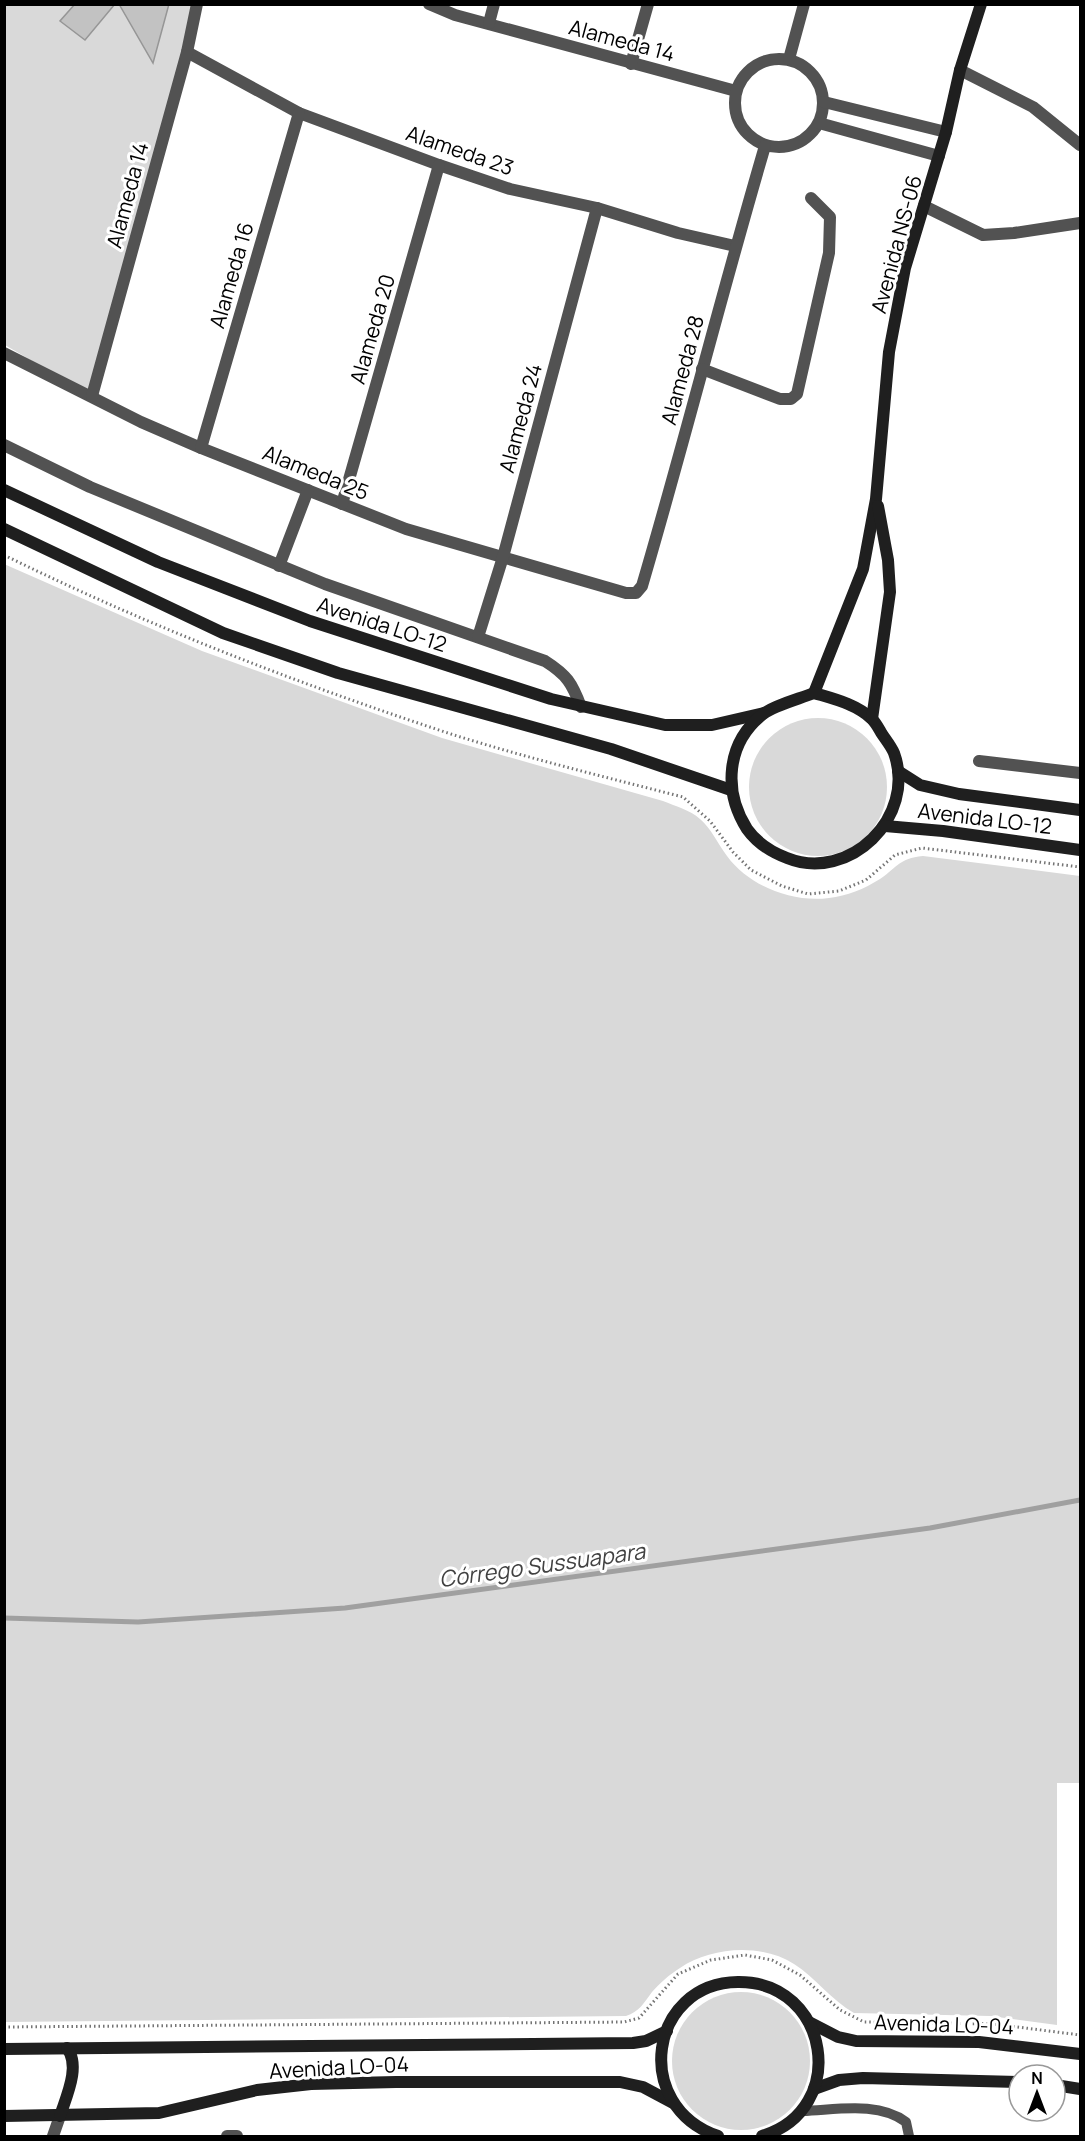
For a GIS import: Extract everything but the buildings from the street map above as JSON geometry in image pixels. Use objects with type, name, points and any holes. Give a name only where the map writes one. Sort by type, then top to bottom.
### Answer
[{"type":"street","name":"Alameda 14","points":[[92,396],[187,52],[197,4]]},
{"type":"street","name":"Alameda 14","points":[[429,4],[455,15],[736,91]]},
{"type":"street","points":[[489,23],[494,4]]},
{"type":"street","points":[[631,64],[648,4]]},
{"type":"street","points":[[789,59],[804,4]]},
{"type":"street","name":"Avenida NS-06","points":[[814,693],[863,569],[876,499],[889,351],[905,268],[946,132],[960,70],[981,4]]},
{"type":"street","name":"Alameda 23","points":[[187,52],[299,112],[439,165],[510,189],[597,208],[678,233],[735,246]]},
{"type":"street","points":[[789,59],[805,67],[815,77],[821,89],[824,102],[819,123],[810,135],[797,143],[783,147],[765,146],[744,131],[737,119],[734,105],[736,91],[742,78],[752,68],[765,61],[789,59]]},
{"type":"street","points":[[960,70],[1033,107],[1080,145]]},
{"type":"street","points":[[824,102],[946,132]]},
{"type":"street","name":"Alameda 16","points":[[201,448],[299,112]]},
{"type":"street","points":[[819,123],[939,156]]},
{"type":"street","name":"Alameda 28","points":[[626,593],[636,593],[642,586],[735,246],[765,146]]},
{"type":"street","name":"Alameda 20","points":[[342,504],[439,165]]},
{"type":"street","points":[[702,369],[780,399],[791,399],[797,394],[829,253],[830,217],[811,198]]},
{"type":"street","points":[[924,206],[983,235],[1014,233],[1080,223]]},
{"type":"street","name":"Alameda 24","points":[[478,637],[503,557],[597,208]]},
{"type":"street","name":"Alameda 25","points":[[4,353],[141,422],[406,529],[626,593]]},
{"type":"street","points":[[4,445],[90,487],[279,566],[545,661],[563,673],[581,707]]},
{"type":"street","name":"Avenida LO-12","points":[[4,490],[158,562],[310,621],[581,707],[665,725],[712,724],[764,713]]},
{"type":"street","points":[[279,566],[308,490]]},
{"type":"street","name":"Avenida NS-06","points":[[872,719],[890,591],[888,560],[876,499]]},
{"type":"street","points":[[4,529],[223,633],[338,673],[611,749],[731,790]]},
{"type":"street","points":[[814,693],[854,707],[872,719],[894,752],[898,771],[897,800],[885,826],[868,845],[846,858],[821,864],[795,862],[771,852],[752,836],[738,814],[731,790],[731,768],[737,747],[749,728],[764,713],[814,693]]},
{"type":"street","points":[[979,761],[1080,773]]},
{"type":"street","name":"Avenida LO-12","points":[[898,771],[920,786],[1080,810]]},
{"type":"street","name":"Avenida LO-12","points":[[885,826],[943,831],[1080,850]]},
{"type":"street","points":[[714,2136],[690,2122],[673,2103],[664,2084],[661,2051],[667,2031],[677,2014],[691,1999],[713,1987],[737,1982],[766,1986],[782,1994],[797,2006],[809,2022],[819,2055],[819,2070],[814,2089],[802,2111],[774,2134],[762,2136]]},
{"type":"street","name":"Avenida LO-04","points":[[809,2022],[838,2037],[856,2041],[979,2043],[1080,2054]]},
{"type":"street","name":"Avenida LO-04","points":[[4,2049],[633,2043],[646,2041],[667,2031]]},
{"type":"street","points":[[53,2136],[72,2079],[72,2057],[68,2048]]},
{"type":"street","points":[[814,2089],[839,2080],[863,2078],[1007,2081]]},
{"type":"street","name":"Avenida LO-04","points":[[4,2116],[159,2113],[265,2089],[362,2083],[620,2082],[643,2087],[673,2103]]},
{"type":"street","points":[[227,2136],[237,2136]]},
{"type":"lane","points":[[802,2111],[883,2110],[896,2114],[906,2122],[909,2136]]},
{"type":"path","points":[[4,555],[53,579],[242,660],[452,734],[683,797],[710,821],[732,852],[751,870],[782,886],[808,894],[839,891],[866,880],[896,855],[922,848],[1080,867]]},
{"type":"path","points":[[4,2027],[624,2022],[639,2018],[678,1974],[711,1960],[745,1955],[772,1960],[800,1975],[840,2010],[864,2022],[994,2024],[1080,2035]]},
{"type":"shaded area","points":[[5,5],[197,5],[92,396],[5,345]]},
{"type":"shaded area","points":[[4,564],[202,651],[442,738],[682,808],[704,823],[736,867],[759,884],[786,895],[815,899],[849,894],[880,879],[903,861],[923,856],[1080,876],[1080,1783],[1057,1783],[1057,2025],[990,2016],[854,2013],[794,1964],[781,1957],[752,1950],[721,1952],[692,1961],[669,1976],[638,2010],[626,2016],[5,2022]]},
{"type":"shaded area","points":[[818,718],[844,723],[867,738],[882,761],[887,787],[882,813],[867,836],[844,851],[818,856],[792,851],[769,836],[754,813],[749,787],[754,761],[769,738],[792,723]]},
{"type":"shaded area","points":[[741,1992],[767,1997],[790,2012],[805,2035],[810,2061],[805,2087],[790,2110],[767,2125],[741,2130],[715,2125],[692,2110],[677,2087],[672,2061],[677,2035],[692,2012],[715,1997]]},
{"type":"waterway","name":"Córrego Sussuapara","points":[[4,1618],[138,1622],[345,1608],[930,1528],[1080,1500]]}]
